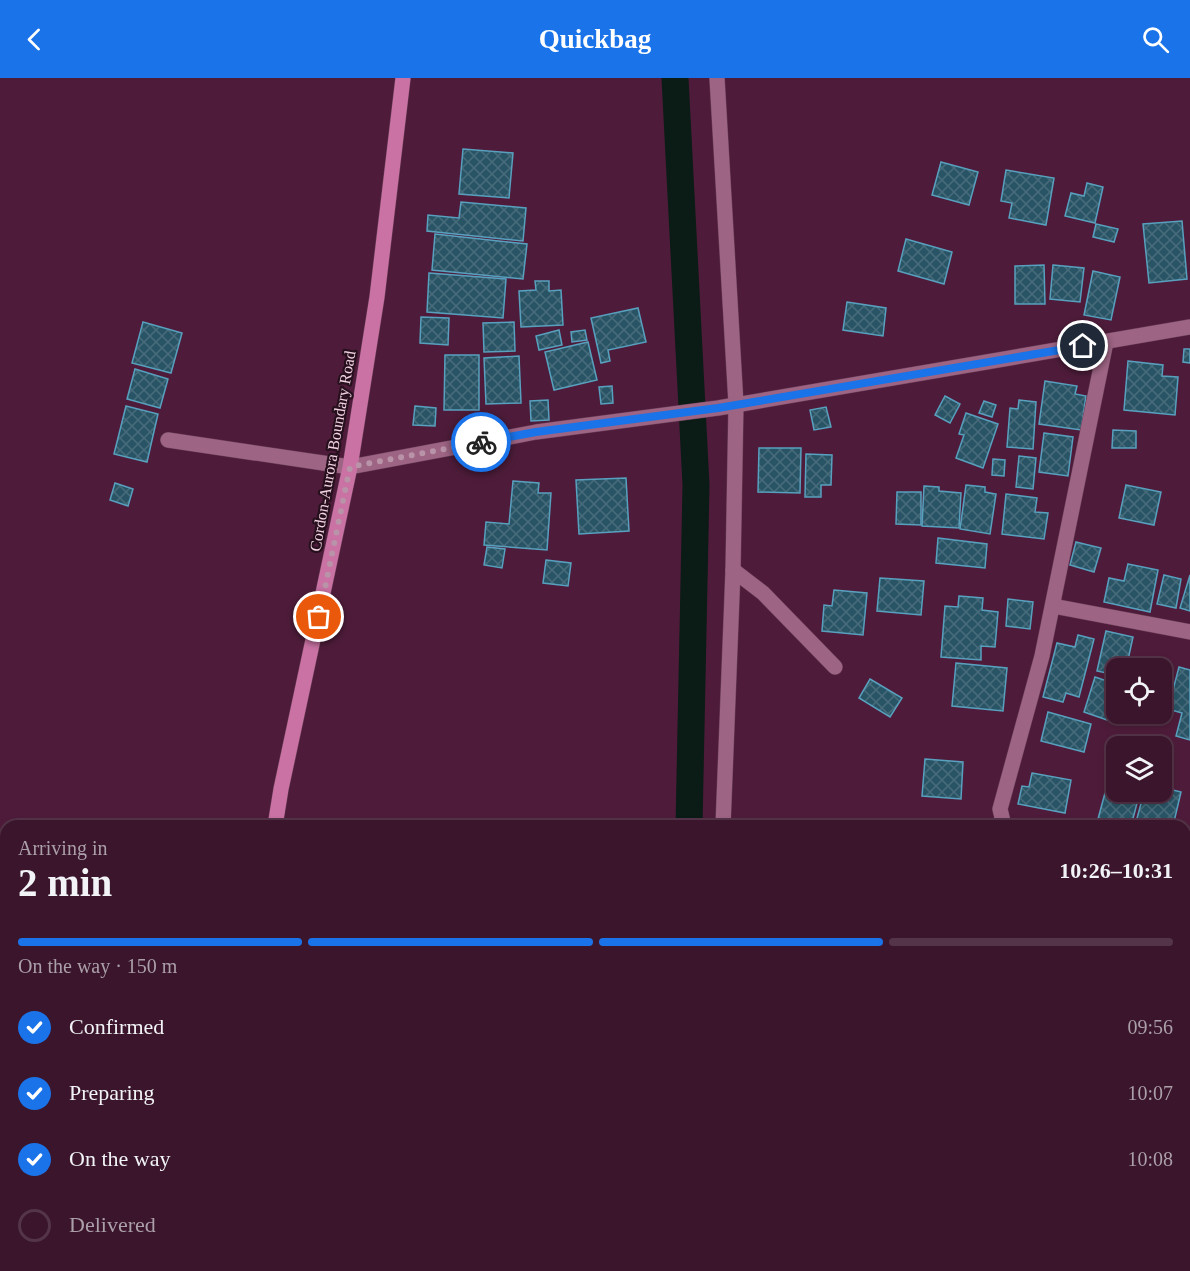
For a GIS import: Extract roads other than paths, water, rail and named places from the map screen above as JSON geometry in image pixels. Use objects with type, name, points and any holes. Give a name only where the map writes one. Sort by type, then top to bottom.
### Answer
[{"type":"main road","name":"Cordon-Aurora Boundary Road","points":[[276,820],[350,467],[377,297],[403,78]]},
{"type":"street","points":[[717,78],[736,404],[733,570],[723,820]]},
{"type":"street","points":[[168,440],[350,467],[536,432],[718,408],[1190,327]]},
{"type":"street","points":[[1003,820],[1000,809],[1053,606],[1106,342]]},
{"type":"street","points":[[733,570],[763,593],[834,667]]},
{"type":"street","points":[[1053,606],[1190,632]]},
{"type":"waterway","points":[[675,78],[696,485],[689,820]]}]
